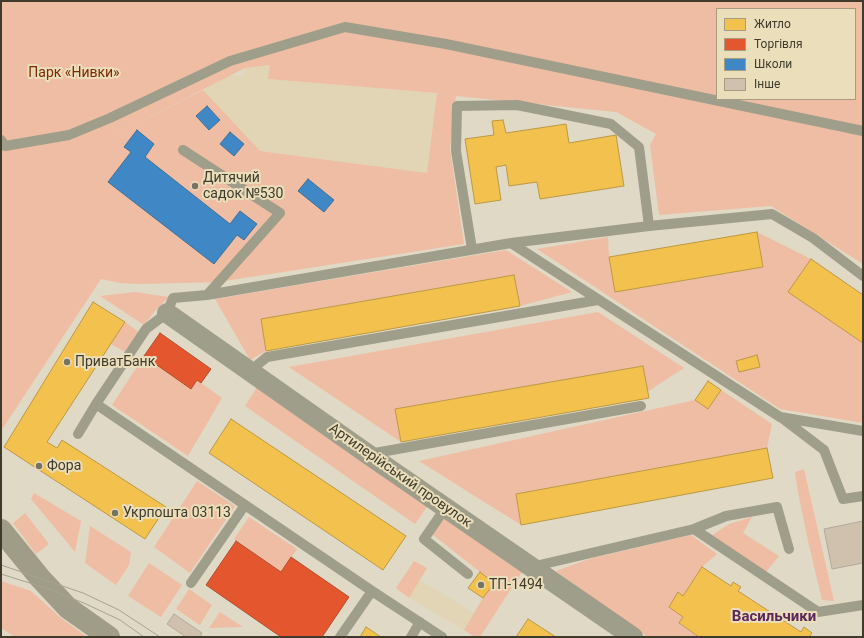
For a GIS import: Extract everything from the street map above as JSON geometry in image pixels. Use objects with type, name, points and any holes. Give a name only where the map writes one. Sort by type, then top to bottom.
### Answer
[{"type":"main road","points":[[1,530],[40,578],[68,608],[109,637]]},
{"type":"street","name":"Артилерійський провулок","points":[[167,313],[369,455],[633,637]]},
{"type":"lane","points":[[1,140],[5,146],[69,135],[110,118],[230,62],[346,27],[446,44],[863,131]]},
{"type":"lane","points":[[472,249],[456,151],[457,106],[517,105],[612,124],[640,147],[649,226]]},
{"type":"lane","points":[[183,150],[280,212],[207,295]]},
{"type":"lane","points":[[78,434],[146,329],[167,313],[173,298],[207,295],[511,243],[649,226],[772,214],[813,238],[863,276]]},
{"type":"lane","points":[[511,243],[780,417],[824,450],[843,499],[863,496]]},
{"type":"lane","points":[[250,372],[267,357],[598,300]]},
{"type":"lane","points":[[96,404],[442,637]]},
{"type":"lane","points":[[369,455],[641,406]]},
{"type":"lane","points":[[780,417],[863,431]]},
{"type":"lane","points":[[191,583],[245,505]]},
{"type":"lane","points":[[446,507],[424,538],[468,574]]},
{"type":"lane","points":[[531,567],[694,528],[726,516],[777,507],[789,549]]},
{"type":"lane","points":[[694,528],[818,612],[863,605]]},
{"type":"lane","points":[[340,637],[372,591]]},
{"type":"lane","points":[[411,637],[420,622]]},
{"type":"shaded area","name":"Дитячий садок №530","points":[[270,65],[269,79],[437,93],[427,173],[262,151],[343,263],[218,282],[141,284],[120,283],[81,224],[203,90],[230,75],[243,76],[245,68]]},
{"type":"shaded area","points":[[420,580],[474,613],[464,630],[409,598]]},
{"type":"green space","name":"Парк «Нивки»","points":[[1,1],[863,1],[863,264],[771,206],[659,215],[650,145],[656,134],[616,112],[456,96],[450,149],[464,244],[218,282],[141,284],[120,283],[101,279],[1,431]],"holes":[[[270,65],[268,79],[437,93],[427,173],[260,151],[203,90],[108,138],[245,68]]]},
{"type":"green space","points":[[757,232],[811,259],[789,292],[863,343],[863,423],[780,409],[537,249],[608,237],[609,257],[615,292],[763,267]]},
{"type":"green space","points":[[506,250],[572,292],[520,306],[514,275],[261,319],[266,351],[250,360],[215,299]]},
{"type":"green space","points":[[135,292],[169,297],[144,325],[100,296]]},
{"type":"green space","points":[[598,312],[684,368],[647,392],[643,366],[395,409],[401,442],[289,367]]},
{"type":"green space","points":[[125,322],[140,333],[127,353],[111,344]]},
{"type":"green space","points":[[144,356],[190,389],[197,380],[222,398],[188,456],[112,405]]},
{"type":"green space","points":[[257,387],[429,504],[415,524],[245,406]]},
{"type":"green space","points":[[721,390],[772,424],[767,448],[516,494],[521,525],[419,461],[695,400],[708,409]]},
{"type":"green space","points":[[804,469],[834,601],[822,600],[808,541],[795,472]]},
{"type":"green space","points":[[197,481],[235,506],[190,573],[154,547]]},
{"type":"green space","points":[[34,493],[81,521],[75,552],[31,499]]},
{"type":"green space","points":[[25,513],[49,544],[36,554],[13,523]]},
{"type":"green space","points":[[445,516],[522,572],[480,637],[475,637],[464,630],[483,598],[494,583],[432,534]]},
{"type":"green space","points":[[249,517],[297,549],[281,572],[234,539]]},
{"type":"green space","points":[[752,517],[743,533],[779,556],[766,572],[711,536],[729,524]]},
{"type":"green space","points":[[90,526],[131,552],[129,565],[116,585],[85,563]]},
{"type":"green space","points":[[691,535],[717,554],[702,567],[683,596],[678,593],[669,607],[683,617],[679,624],[699,637],[648,637],[619,618],[556,571],[589,559]]},
{"type":"green space","points":[[414,561],[427,568],[409,598],[396,588]]},
{"type":"green space","points":[[149,563],[182,585],[161,617],[128,596]]},
{"type":"green space","points":[[1,581],[31,591],[61,618],[87,637],[15,637],[1,628]]},
{"type":"green space","points":[[189,589],[212,605],[200,625],[176,609]]},
{"type":"green space","points":[[220,612],[243,627],[209,628]]},
{"type":"building: Житло","points":[[503,120],[506,133],[566,124],[569,143],[616,135],[624,186],[540,199],[537,182],[509,186],[506,165],[496,167],[501,200],[475,204],[465,139],[494,135],[492,121]]},
{"type":"building: Житло","points":[[757,232],[763,267],[615,292],[609,257]]},
{"type":"building: Житло","points":[[811,259],[863,295],[863,343],[788,292]]},
{"type":"building: Житло","points":[[514,275],[520,306],[266,351],[261,319]]},
{"type":"building: Житло","points":[[93,302],[125,322],[47,442],[57,448],[62,440],[166,507],[145,539],[4,447]]},
{"type":"building: Житло","points":[[757,355],[760,367],[739,372],[736,361]]},
{"type":"building: Житло","points":[[643,366],[649,398],[401,442],[395,409]]},
{"type":"building: Житло","points":[[708,381],[721,390],[708,409],[695,400]]},
{"type":"building: Житло","points":[[231,419],[406,536],[383,570],[209,453]]},
{"type":"building: Житло","points":[[767,448],[773,478],[521,525],[516,494]]},
{"type":"building: Житло","points":[[702,567],[731,586],[733,582],[741,587],[738,591],[801,632],[804,627],[812,633],[809,637],[699,637],[679,623],[683,617],[669,607],[678,592],[683,596]]},
{"type":"building: Житло","name":"ТП-1494","points":[[480,572],[494,583],[483,598],[468,588]]},
{"type":"building: Житло","points":[[528,619],[556,637],[516,637]]},
{"type":"building: Житло","points":[[366,627],[381,637],[360,637]]},
{"type":"building: Торгівля","points":[[160,333],[211,369],[201,383],[197,380],[191,389],[144,356]]},
{"type":"building: Торгівля","points":[[236,541],[281,572],[291,557],[349,597],[322,637],[281,637],[206,585]]},
{"type":"building: Школи","points":[[207,106],[220,120],[209,130],[196,116]]},
{"type":"building: Школи","points":[[137,130],[154,144],[145,157],[230,224],[240,211],[257,224],[244,240],[237,235],[214,264],[108,182],[131,152],[124,147]]},
{"type":"building: Школи","points":[[230,132],[244,144],[234,156],[220,144]]},
{"type":"building: Школи","points":[[308,179],[334,200],[324,212],[298,191]]},
{"type":"building: Інше","points":[[863,521],[863,563],[832,569],[824,529]]},
{"type":"building: Інше","points":[[174,614],[202,633],[200,637],[186,637],[167,624]]},
{"type":"tram line","points":[[1,565],[83,593],[119,610],[160,637]]},
{"type":"tram line","points":[[1,574],[52,590],[86,604],[120,620],[144,637]]},
{"type":"place","name":"Дитячий садок №530","points":[[195,186]]},
{"type":"place","name":"ПриватБанк","points":[[67,362]]},
{"type":"place","name":"Фора","points":[[39,466]]},
{"type":"place","name":"Укрпошта 03113","points":[[115,513]]},
{"type":"place","name":"ТП-1494","points":[[481,585]]},
{"type":"district","name":"Васильчики","points":[[774,617]]}]
